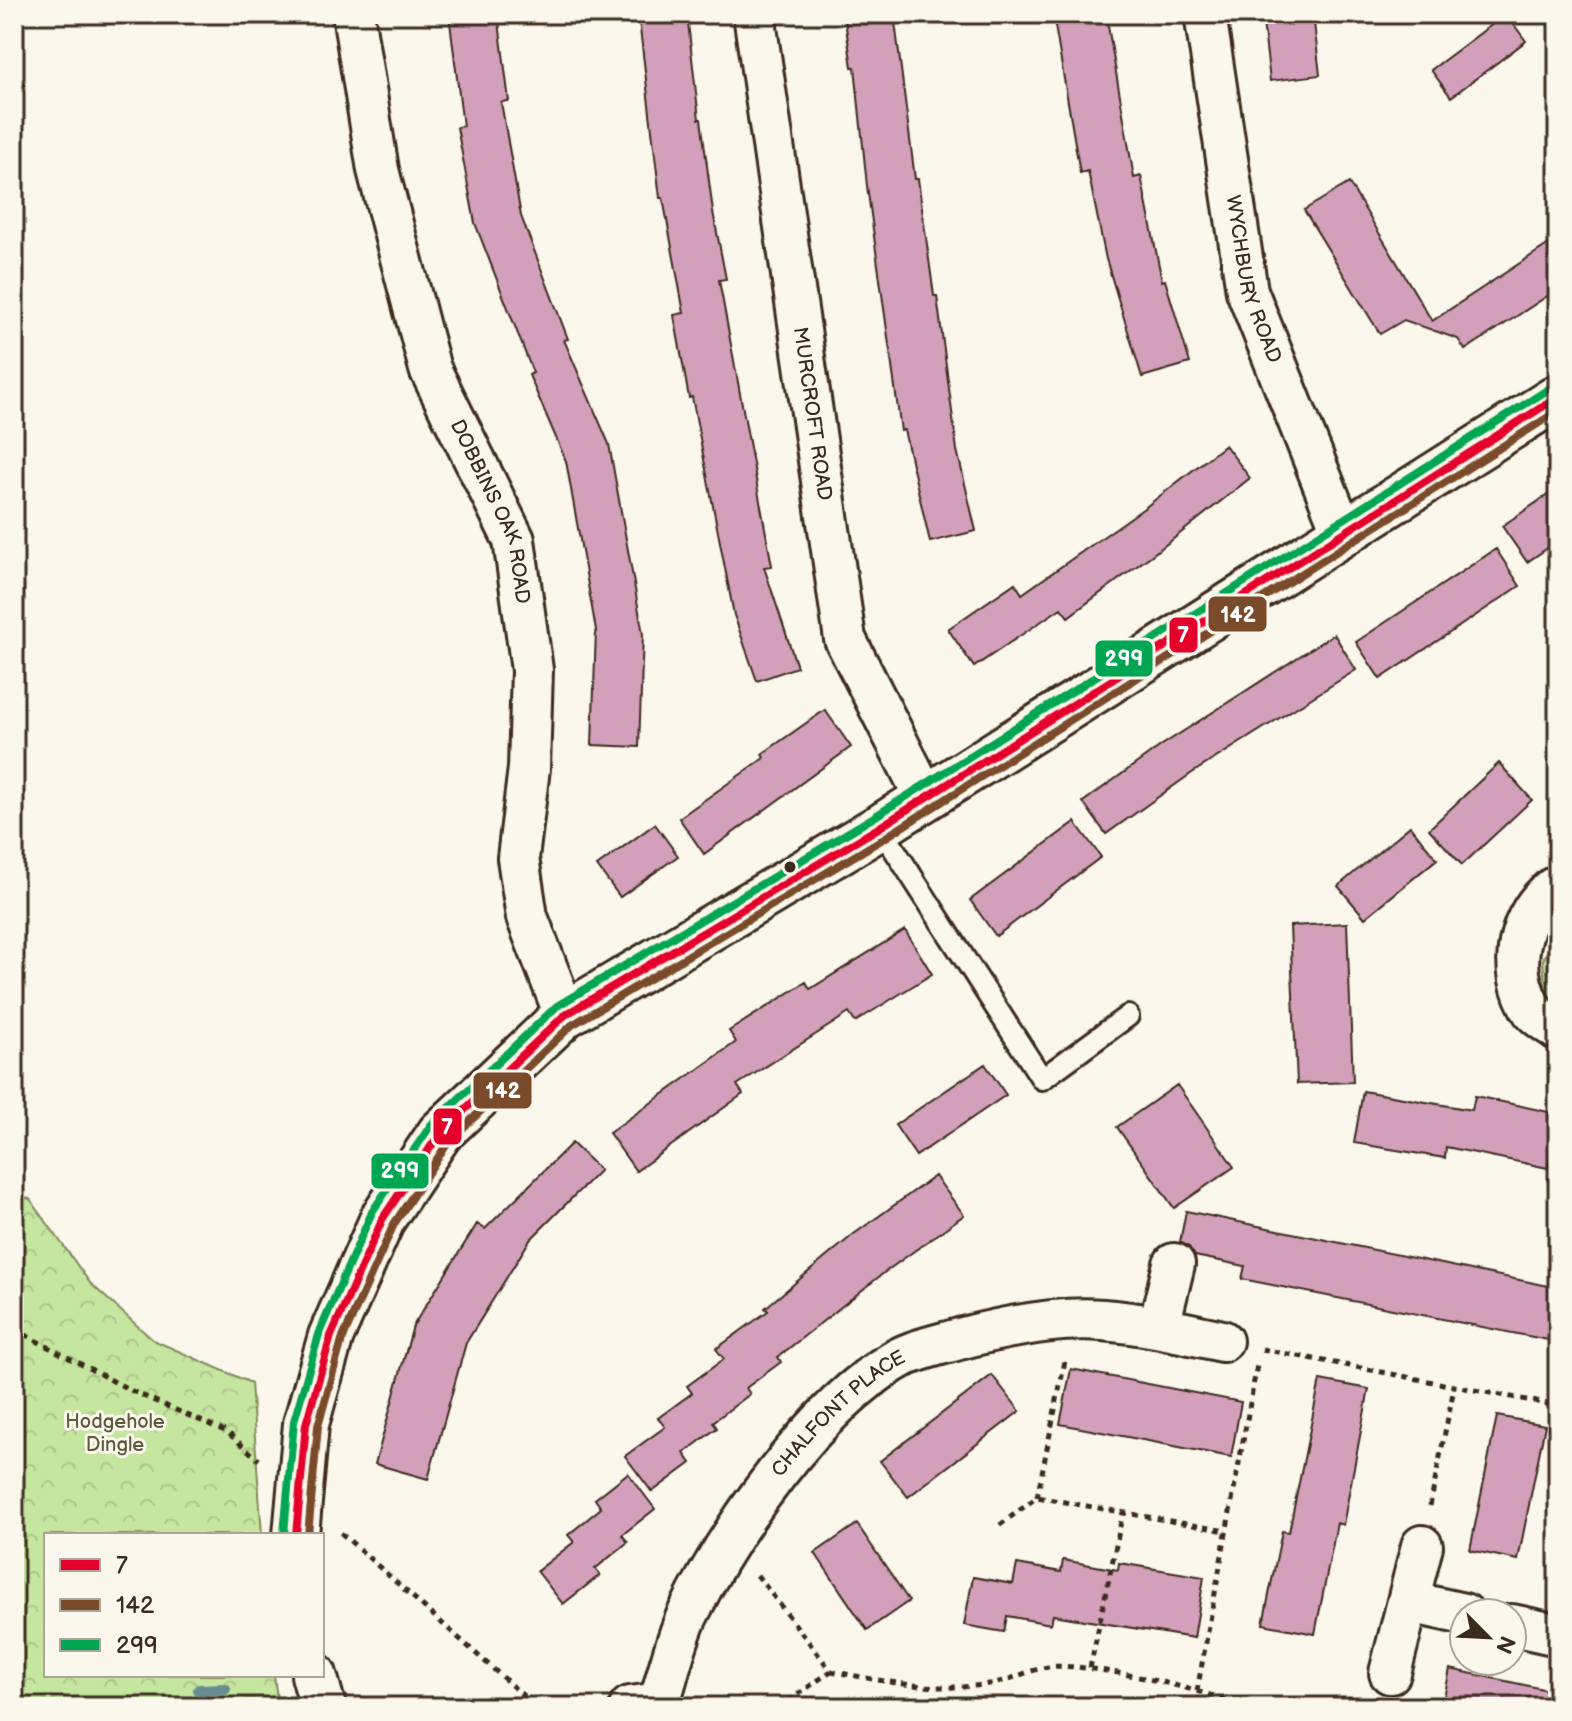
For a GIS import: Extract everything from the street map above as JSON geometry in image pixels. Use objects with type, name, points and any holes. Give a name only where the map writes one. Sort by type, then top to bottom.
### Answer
[{"type":"street","name":"DOBBINS OAK ROAD","points":[[353,14],[378,170],[430,369],[514,540],[532,670],[529,768],[518,858],[527,917],[565,1015]]},
{"type":"street","name":"MURCROFT ROAD","points":[[754,14],[845,639],[925,797]]},
{"type":"street","name":"WYCHBURY ROAD","points":[[1205,14],[1247,291],[1343,533]]},
{"type":"street","points":[[297,1515],[306,1424],[331,1336],[383,1218],[440,1133],[565,1015],[880,827],[1558,397]]},
{"type":"street","points":[[1558,885],[1547,892],[1522,928],[1517,972],[1534,1012],[1558,1030]]},
{"type":"street","points":[[1159,1326],[1174,1264]]},
{"type":"street","name":"CHALFONT PLACE","points":[[653,1706],[686,1619],[729,1540],[813,1428],[868,1379],[898,1359],[995,1329],[1099,1319],[1159,1326],[1222,1341]]},
{"type":"street","points":[[1390,1673],[1422,1546]]},
{"type":"street","points":[[1409,1602],[1448,1611]]},
{"type":"street","points":[[1528,1628],[1558,1635]]},
{"type":"street","points":[[315,1677],[323,1707]]},
{"type":"lane","points":[[880,827],[1042,1079],[1128,1016]]},
{"type":"path","points":[[1000,1525],[1037,1497],[1073,1321]]},
{"type":"path","points":[[14,1329],[134,1392],[227,1432],[297,1515],[319,1533]]},
{"type":"path","points":[[1197,1691],[1260,1349],[1558,1406]]},
{"type":"path","points":[[1422,1546],[1454,1388]]},
{"type":"path","points":[[1037,1497],[1226,1531]]},
{"type":"path","points":[[1090,1668],[1123,1512]]},
{"type":"path","points":[[324,1537],[536,1707]]},
{"type":"path","points":[[729,1540],[831,1671],[890,1682],[953,1686],[989,1684],[1050,1666],[1090,1668],[1197,1691],[1240,1707]]},
{"type":"path","points":[[780,1707],[831,1671]]},
{"type":"green space","points":[[1558,927],[1558,1005],[1546,997],[1543,960]]},
{"type":"green space","name":"Hodgehole Dingle","points":[[14,1194],[30,1199],[90,1283],[153,1340],[251,1383],[262,1533],[44,1533],[44,1677],[274,1677],[278,1707],[14,1707]]},
{"type":"building","points":[[449,14],[498,14],[509,101],[501,102],[521,216],[568,339],[564,340],[609,444],[643,634],[639,747],[592,745],[596,630],[566,461],[529,375],[533,373],[475,223],[457,127],[463,126]]},
{"type":"building","points":[[687,14],[699,119],[726,279],[719,280],[772,566],[764,567],[797,667],[757,681],[734,615],[674,315],[684,313],[663,198],[660,198],[639,20]]},
{"type":"building","points":[[844,14],[894,14],[915,179],[918,179],[934,296],[937,296],[957,450],[976,531],[930,542],[904,430],[901,431],[867,186],[855,67],[852,67]]},
{"type":"building","points":[[1053,14],[1106,14],[1134,178],[1141,176],[1162,281],[1165,280],[1190,363],[1142,377],[1106,259],[1088,171],[1080,173]]},
{"type":"building","points":[[1262,14],[1313,14],[1320,75],[1270,81]]},
{"type":"building","points":[[1506,14],[1526,41],[1451,97],[1431,70]]},
{"type":"building","points":[[1349,183],[1432,321],[1558,238],[1558,289],[1465,350],[1458,339],[1404,320],[1380,334],[1304,210]]},
{"type":"building","points":[[1225,445],[1250,478],[1068,617],[1061,608],[974,667],[948,629],[1015,583],[1022,594],[1147,506]]},
{"type":"building","points":[[1558,488],[1558,541],[1527,562],[1502,526]]},
{"type":"building","points":[[1496,549],[1520,586],[1380,679],[1356,642]]},
{"type":"building","points":[[1334,634],[1356,670],[1192,773],[1106,834],[1083,802],[1162,745]]},
{"type":"building","points":[[825,710],[851,747],[704,854],[679,818]]},
{"type":"building","points":[[1499,763],[1532,800],[1462,865],[1429,829]]},
{"type":"building","points":[[1075,822],[1101,857],[996,936],[970,900]]},
{"type":"building","points":[[655,824],[678,856],[620,897],[597,866]]},
{"type":"building","points":[[1410,826],[1437,859],[1365,918],[1338,886]]},
{"type":"building","points":[[1347,923],[1353,1082],[1297,1084],[1290,926]]},
{"type":"building","points":[[905,930],[932,974],[855,1022],[849,1013],[737,1085],[743,1094],[636,1171],[609,1133],[736,1042],[729,1031],[806,982],[810,989]]},
{"type":"building","points":[[985,1064],[1006,1095],[916,1156],[895,1125]]},
{"type":"building","points":[[1177,1085],[1234,1167],[1174,1208],[1117,1127]]},
{"type":"building","points":[[1363,1091],[1472,1110],[1475,1096],[1558,1114],[1548,1168],[1446,1147],[1445,1158],[1354,1143]]},
{"type":"building","points":[[572,1143],[600,1170],[530,1240],[466,1343],[428,1479],[375,1464],[413,1326],[477,1224],[485,1229]]},
{"type":"building","points":[[935,1176],[964,1215],[885,1272],[778,1357],[781,1362],[746,1388],[750,1394],[713,1422],[717,1428],[684,1453],[691,1463],[652,1492],[625,1456],[665,1427],[658,1418],[692,1393],[687,1386],[724,1359],[716,1349],[768,1311],[765,1308],[854,1234]]},
{"type":"building","points":[[1186,1211],[1558,1288],[1558,1342],[1242,1279],[1245,1266],[1195,1256],[1189,1247],[1180,1242]]},
{"type":"building","points":[[1071,1369],[1241,1402],[1231,1457],[1060,1424]]},
{"type":"building","points":[[992,1375],[1020,1411],[908,1497],[880,1461]]},
{"type":"building","points":[[1320,1380],[1369,1389],[1343,1525],[1337,1523],[1315,1634],[1263,1624],[1282,1531],[1289,1532]]},
{"type":"building","points":[[1497,1416],[1545,1425],[1518,1560],[1470,1550]]},
{"type":"building","points":[[628,1473],[655,1509],[622,1535],[628,1542],[595,1569],[600,1575],[563,1604],[537,1571],[574,1542],[568,1535],[601,1508],[595,1499]]},
{"type":"building","points":[[857,1524],[909,1601],[867,1630],[815,1553]]},
{"type":"building","points":[[1063,1560],[1118,1570],[1119,1563],[1204,1577],[1194,1638],[1053,1615],[1051,1624],[1007,1616],[1004,1632],[964,1625],[973,1577],[1013,1584],[1017,1564],[1061,1572]]},
{"type":"building","points":[[1448,1677],[1487,1677],[1557,1692],[1555,1707],[1442,1707]]},
{"type":"waterway","points":[[199,1690],[225,1689]]},
{"type":"transit line","name":"299","points":[[284,1533],[294,1421],[320,1331],[372,1212],[431,1125],[557,1006],[874,817],[1552,387]]},
{"type":"transit line","name":"7","points":[[296,1533],[306,1424],[331,1336],[383,1218],[440,1133],[565,1015],[880,827],[1558,397]]},
{"type":"transit line","name":"142","points":[[308,1533],[318,1426],[342,1340],[394,1224],[449,1141],[572,1025],[886,837],[1558,411]]}]
